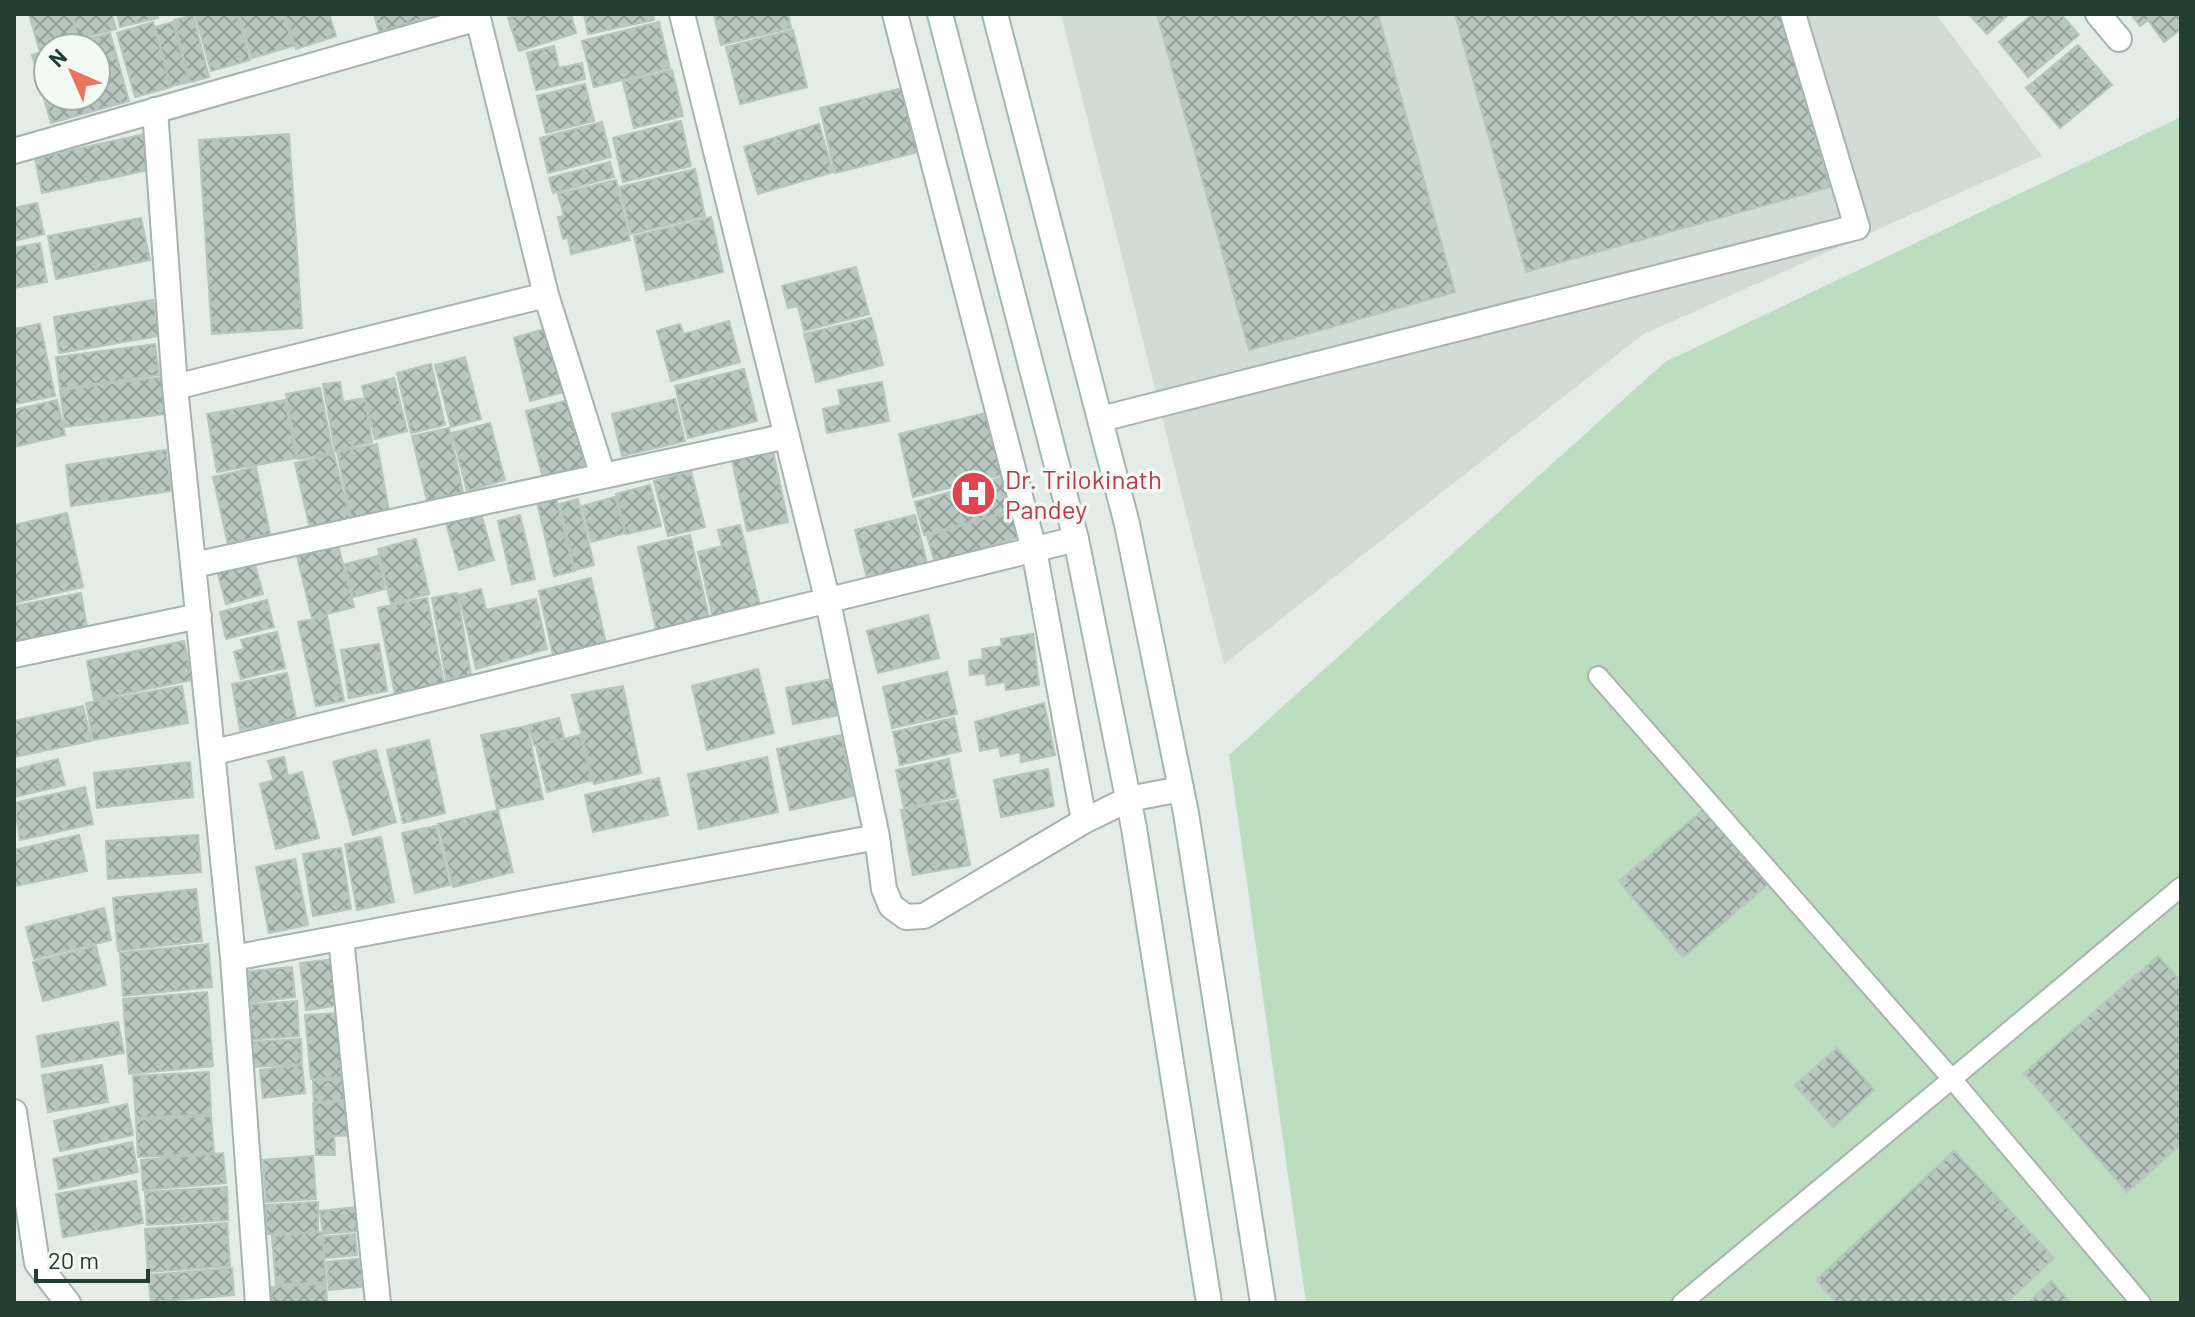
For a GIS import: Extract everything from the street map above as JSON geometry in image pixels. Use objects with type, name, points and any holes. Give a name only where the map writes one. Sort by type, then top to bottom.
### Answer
[{"type":"street","points":[[682,14],[828,602],[877,837],[884,889],[891,906],[906,917],[924,916],[1084,821],[1129,799],[1181,789]]},
{"type":"street","points":[[895,14],[1034,550],[1084,821]]},
{"type":"street","points":[[940,14],[1076,539],[1129,799],[1209,1303]]},
{"type":"street","points":[[995,14],[1127,524],[1181,789],[1263,1303]]},
{"type":"street","points":[[1101,419],[1857,227],[1793,14]]},
{"type":"street","points":[[2098,14],[2119,39]]},
{"type":"street","points":[[14,151],[478,16],[546,295],[603,476]]},
{"type":"street","points":[[155,110],[175,387],[215,752],[233,958],[258,1303]]},
{"type":"street","points":[[175,387],[546,295]]},
{"type":"street","points":[[194,565],[787,436]]},
{"type":"street","points":[[215,752],[1076,539]]},
{"type":"street","points":[[14,655],[199,616]]},
{"type":"street","points":[[233,958],[877,837]]},
{"type":"street","points":[[341,938],[378,1303]]},
{"type":"street","points":[[14,1112],[37,1263],[54,1290],[68,1303]]},
{"type":"lane","points":[[1598,676],[1952,1079],[2141,1303]]},
{"type":"lane","points":[[1682,1303],[2181,887]]},
{"type":"shaded area","points":[[1061,14],[1936,14],[2042,156],[1642,335],[1224,664]]},
{"type":"green space","points":[[2181,117],[2181,1303],[1306,1303],[1229,755],[1665,362]]},
{"type":"building","points":[[29,14],[71,14],[76,32],[34,32]]},
{"type":"building","points":[[72,14],[112,14],[116,29],[76,32]]},
{"type":"building","points":[[117,14],[157,14],[158,18],[120,27]]},
{"type":"building","points":[[195,14],[237,14],[250,60],[211,71]]},
{"type":"building","points":[[239,14],[283,14],[293,46],[252,58]]},
{"type":"building","points":[[285,14],[329,14],[336,36],[296,49]]},
{"type":"building","points":[[374,14],[439,14],[379,32]]},
{"type":"building","points":[[520,14],[571,14],[576,33],[519,51],[508,18]]},
{"type":"building","points":[[584,14],[653,14],[654,20],[588,34]]},
{"type":"building","points":[[714,14],[788,14],[791,28],[721,45]]},
{"type":"building","points":[[1157,14],[1378,14],[1455,292],[1249,350]]},
{"type":"building","points":[[1455,14],[1782,14],[1830,187],[1526,272]]},
{"type":"building","points":[[1969,14],[2009,14],[1987,34]]},
{"type":"building","points":[[2033,14],[2061,14],[2079,35],[2028,77],[1999,42]]},
{"type":"building","points":[[2131,14],[2181,14],[2181,29],[2164,42],[2148,20],[2140,26]]},
{"type":"building","points":[[193,15],[209,77],[190,82],[174,20]]},
{"type":"building","points":[[153,22],[171,87],[135,97],[117,33]]},
{"type":"building","points":[[173,22],[189,82],[171,86],[155,27]]},
{"type":"building","points":[[659,22],[670,68],[594,87],[582,41]]},
{"type":"building","points":[[793,30],[807,87],[740,104],[726,47]]},
{"type":"building","points":[[112,40],[129,101],[112,106]]},
{"type":"building","points":[[2078,45],[2112,85],[2060,128],[2026,88]]},
{"type":"building","points":[[554,46],[559,68],[582,63],[585,79],[536,90],[527,53]]},
{"type":"building","points":[[672,70],[683,116],[634,128],[623,82]]},
{"type":"building","points":[[585,84],[594,121],[546,133],[537,96]]},
{"type":"building","points":[[903,88],[918,152],[835,173],[820,108]]},
{"type":"building","points":[[48,112],[90,112],[51,123]]},
{"type":"building","points":[[681,121],[691,166],[623,182],[613,138]]},
{"type":"building","points":[[602,122],[611,157],[548,173],[540,138]]},
{"type":"building","points":[[819,124],[833,172],[758,194],[744,147]]},
{"type":"building","points":[[145,134],[153,169],[42,193],[35,158]]},
{"type":"building","points":[[289,134],[302,328],[212,334],[199,140]]},
{"type":"building","points":[[610,162],[614,177],[553,193],[549,178]]},
{"type":"building","points":[[695,169],[705,216],[631,234],[620,187]]},
{"type":"building","points":[[616,180],[630,240],[571,254],[568,238],[563,239],[558,217],[564,216],[558,194]]},
{"type":"building","points":[[37,203],[44,234],[14,241],[14,208]]},
{"type":"building","points":[[711,217],[723,272],[646,290],[634,236]]},
{"type":"building","points":[[141,218],[150,260],[56,279],[48,236]]},
{"type":"building","points":[[40,243],[47,282],[14,288],[14,248]]},
{"type":"building","points":[[856,267],[869,314],[804,331],[798,306],[788,308],[782,286]]},
{"type":"building","points":[[153,300],[159,336],[59,353],[54,317]]},
{"type":"building","points":[[871,318],[883,365],[816,382],[804,334]]},
{"type":"building","points":[[729,321],[740,362],[671,381],[657,331],[680,324],[684,334]]},
{"type":"building","points":[[40,324],[55,396],[14,404],[14,329]]},
{"type":"building","points":[[548,328],[564,392],[530,401],[514,338]]},
{"type":"building","points":[[155,344],[159,375],[60,389],[56,357]]},
{"type":"building","points":[[465,357],[481,419],[451,427],[435,365]]},
{"type":"building","points":[[431,364],[445,425],[411,433],[397,373]]},
{"type":"building","points":[[744,369],[757,421],[688,438],[675,386]]},
{"type":"building","points":[[162,377],[166,414],[65,427],[60,390]]},
{"type":"building","points":[[394,378],[407,431],[375,439],[362,386]]},
{"type":"building","points":[[340,382],[343,402],[365,398],[372,442],[335,451],[323,384]]},
{"type":"building","points":[[882,382],[889,421],[827,433],[823,409],[841,405],[838,390]]},
{"type":"building","points":[[320,388],[333,453],[298,459],[286,394]]},
{"type":"building","points":[[675,399],[685,441],[622,456],[612,414]]},
{"type":"building","points":[[57,400],[65,435],[14,447],[14,410]]},
{"type":"building","points":[[285,400],[296,458],[217,472],[207,414]]},
{"type":"building","points":[[569,400],[586,467],[543,479],[526,411]]},
{"type":"building","points":[[990,412],[1005,474],[913,497],[899,434]]},
{"type":"building","points":[[490,423],[505,480],[467,491],[452,433]]},
{"type":"building","points":[[449,428],[463,492],[427,501],[412,436]]},
{"type":"building","points":[[377,444],[389,511],[352,521],[337,452]]},
{"type":"building","points":[[166,450],[171,491],[71,506],[66,465]]},
{"type":"building","points":[[773,451],[788,522],[747,531],[732,460]]},
{"type":"building","points":[[334,454],[350,519],[310,529],[295,463]]},
{"type":"building","points":[[256,467],[270,534],[228,544],[213,477]]},
{"type":"building","points":[[691,471],[705,527],[668,536],[654,481]]},
{"type":"building","points":[[1007,476],[1017,509],[924,535],[915,502]]},
{"type":"building","points":[[650,485],[661,526],[626,534],[616,494]]},
{"type":"building","points":[[556,497],[574,571],[554,576],[537,502]]},
{"type":"building","points":[[615,497],[625,533],[591,542],[582,506]]},
{"type":"building","points":[[578,499],[594,565],[575,570],[560,504]]},
{"type":"building","points":[[1017,509],[1025,535],[935,563],[927,536]]},
{"type":"building","points":[[67,513],[83,587],[14,603],[14,525]]},
{"type":"building","points":[[481,513],[494,560],[459,570],[446,523]]},
{"type":"building","points":[[520,515],[535,579],[512,584],[498,521]]},
{"type":"building","points":[[915,515],[930,575],[870,590],[855,530]]},
{"type":"building","points":[[740,525],[760,606],[713,618],[698,552],[722,546],[718,530]]},
{"type":"building","points":[[690,535],[710,622],[657,634],[638,547]]},
{"type":"building","points":[[416,539],[429,594],[391,604],[378,549]]},
{"type":"building","points":[[338,545],[354,607],[312,618],[297,556]]},
{"type":"building","points":[[378,556],[385,589],[353,597],[345,564]]},
{"type":"building","points":[[254,561],[263,594],[226,604],[217,571]]},
{"type":"building","points":[[591,578],[606,643],[553,655],[539,591]]},
{"type":"building","points":[[481,589],[486,610],[536,599],[547,649],[476,669],[459,595]]},
{"type":"building","points":[[81,593],[88,633],[14,647],[14,606]]},
{"type":"building","points":[[457,593],[471,675],[446,679],[432,598]]},
{"type":"building","points":[[427,598],[444,684],[395,694],[378,608]]},
{"type":"building","points":[[267,600],[274,627],[226,639],[220,612]]},
{"type":"building","points":[[928,615],[939,658],[878,673],[867,631]]},
{"type":"building","points":[[327,616],[344,701],[316,706],[298,622]]},
{"type":"building","points":[[277,632],[285,668],[241,679],[234,652],[244,649],[241,640]]},
{"type":"building","points":[[1033,634],[1039,685],[1006,690],[1005,682],[987,685],[985,673],[970,675],[969,661],[983,659],[982,649],[1002,646],[1001,639]]},
{"type":"building","points":[[184,641],[192,680],[94,700],[87,661]]},
{"type":"building","points":[[379,644],[387,691],[349,698],[341,650]]},
{"type":"building","points":[[758,669],[774,733],[707,750],[692,686]]},
{"type":"building","points":[[947,672],[957,714],[892,728],[883,687]]},
{"type":"building","points":[[287,673],[296,718],[240,730],[232,684]]},
{"type":"building","points":[[832,679],[839,715],[793,724],[786,688]]},
{"type":"building","points":[[182,686],[188,723],[93,740],[86,703]]},
{"type":"building","points":[[623,686],[641,773],[594,784],[572,695]]},
{"type":"building","points":[[1044,703],[1055,755],[1021,762],[1020,752],[1001,756],[999,747],[980,751],[975,722]]},
{"type":"building","points":[[83,706],[91,741],[14,757],[14,721]]},
{"type":"building","points":[[559,718],[564,738],[534,745],[529,725]]},
{"type":"building","points":[[954,718],[961,751],[900,765],[893,732]]},
{"type":"building","points":[[527,726],[543,799],[497,809],[481,735]]},
{"type":"building","points":[[580,735],[592,780],[547,792],[536,746]]},
{"type":"building","points":[[841,735],[854,796],[790,810],[777,749]]},
{"type":"building","points":[[429,740],[445,813],[403,823],[387,750]]},
{"type":"building","points":[[376,750],[396,822],[353,835],[333,762]]},
{"type":"building","points":[[284,757],[288,776],[302,772],[319,838],[276,849],[260,784],[274,780],[268,761]]},
{"type":"building","points":[[767,757],[778,812],[699,829],[688,774]]},
{"type":"building","points":[[58,759],[65,785],[14,797],[14,770]]},
{"type":"building","points":[[949,759],[956,797],[904,808],[896,770]]},
{"type":"building","points":[[190,762],[193,797],[97,808],[94,773]]},
{"type":"building","points":[[1048,769],[1054,806],[1001,817],[994,780]]},
{"type":"building","points":[[659,778],[668,815],[593,832],[585,795]]},
{"type":"building","points":[[85,787],[93,824],[20,840],[14,803]]},
{"type":"building","points":[[958,800],[970,865],[913,875],[901,810]]},
{"type":"building","points":[[1708,806],[1772,881],[1683,957],[1619,881]]},
{"type":"building","points":[[498,810],[513,872],[453,887],[438,824]]},
{"type":"building","points":[[436,826],[450,885],[415,893],[402,833]]},
{"type":"building","points":[[79,835],[87,871],[15,886],[14,850]]},
{"type":"building","points":[[198,835],[201,872],[108,879],[106,841]]},
{"type":"building","points":[[381,837],[394,902],[357,910],[345,844]]},
{"type":"building","points":[[341,848],[351,909],[313,916],[303,854]]},
{"type":"building","points":[[295,859],[308,925],[269,933],[256,867]]},
{"type":"building","points":[[196,889],[202,941],[118,951],[113,898]]},
{"type":"building","points":[[104,908],[111,940],[34,959],[26,927]]},
{"type":"building","points":[[208,944],[212,987],[123,996],[120,953]]},
{"type":"building","points":[[96,946],[106,985],[43,1001],[33,962]]},
{"type":"building","points":[[2158,956],[2181,982],[2181,1144],[2127,1192],[2024,1073]]},
{"type":"building","points":[[350,957],[356,1003],[306,1010],[300,963]]},
{"type":"building","points":[[292,967],[295,997],[245,1003],[242,972]]},
{"type":"building","points":[[207,992],[213,1066],[129,1074],[123,999]]},
{"type":"building","points":[[297,1001],[299,1036],[248,1040],[246,1005]]},
{"type":"building","points":[[356,1012],[361,1076],[311,1079],[305,1015]]},
{"type":"building","points":[[118,1022],[124,1053],[42,1067],[37,1036]]},
{"type":"building","points":[[301,1039],[302,1064],[252,1067],[250,1042]]},
{"type":"building","points":[[1837,1048],[1874,1090],[1833,1127],[1795,1085]]},
{"type":"building","points":[[102,1065],[108,1102],[48,1112],[42,1075]]},
{"type":"building","points":[[302,1065],[305,1093],[263,1098],[260,1070]]},
{"type":"building","points":[[209,1072],[211,1114],[136,1118],[133,1076]]},
{"type":"building","points":[[361,1078],[363,1099],[314,1102],[313,1081]]},
{"type":"building","points":[[354,1101],[356,1135],[334,1136],[335,1155],[316,1155],[313,1103]]},
{"type":"building","points":[[127,1104],[133,1135],[60,1151],[54,1121]]},
{"type":"building","points":[[211,1116],[214,1153],[138,1157],[136,1120]]},
{"type":"building","points":[[132,1142],[138,1172],[59,1189],[53,1159]]},
{"type":"building","points":[[1954,1151],[2054,1258],[2006,1303],[1837,1303],[1816,1280]]},
{"type":"building","points":[[223,1153],[226,1183],[143,1190],[141,1160]]},
{"type":"building","points":[[313,1156],[316,1199],[266,1202],[263,1160]]},
{"type":"building","points":[[136,1181],[143,1223],[63,1237],[56,1194]]},
{"type":"building","points":[[227,1187],[228,1220],[147,1225],[145,1192]]},
{"type":"building","points":[[318,1202],[318,1232],[266,1234],[266,1205]]},
{"type":"building","points":[[367,1206],[369,1230],[323,1234],[320,1211]]},
{"type":"building","points":[[227,1223],[230,1266],[148,1272],[145,1229]]},
{"type":"building","points":[[322,1232],[326,1282],[276,1285],[272,1236]]},
{"type":"building","points":[[355,1234],[357,1255],[325,1258],[323,1237]]},
{"type":"building","points":[[367,1258],[370,1286],[329,1290],[327,1262]]},
{"type":"building","points":[[232,1268],[234,1295],[151,1302],[148,1275]]},
{"type":"building","points":[[2051,1281],[2071,1303],[2028,1303]]},
{"type":"building","points":[[326,1284],[327,1303],[272,1303],[271,1287]]},
{"type":"place","name":"Dr. Trilokinath Pandey","points":[[974,493]]}]
